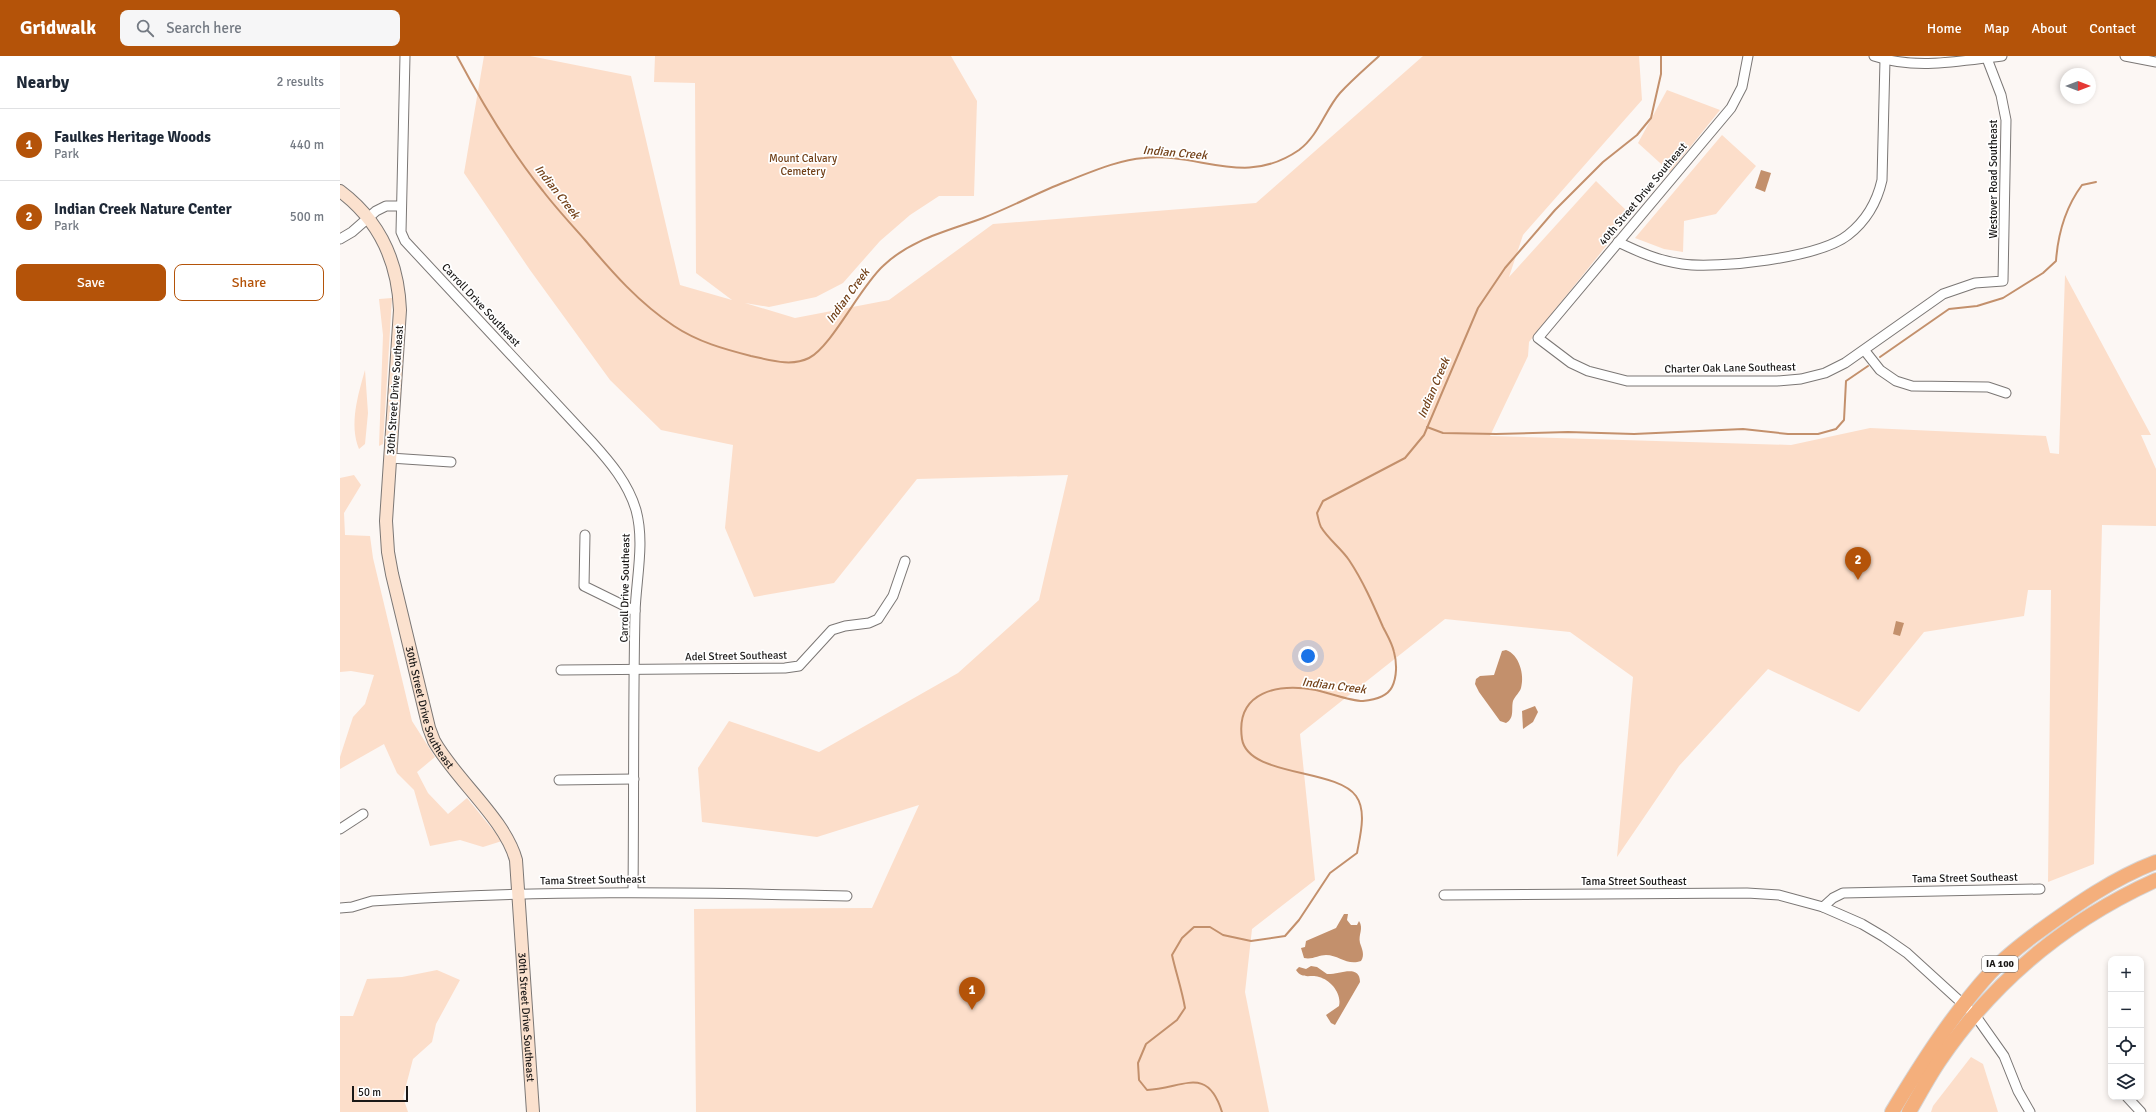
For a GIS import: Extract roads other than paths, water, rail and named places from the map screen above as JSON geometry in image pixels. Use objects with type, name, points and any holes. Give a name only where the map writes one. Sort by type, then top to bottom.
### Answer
[{"type":"highway","name":"IA 100","points":[[1892,1112],[1929,1052],[1991,972],[2030,938],[2077,904],[2100,890],[2156,862]]},
{"type":"highway","name":"IA 100","points":[[1909,1112],[1940,1060],[2000,986],[2057,936],[2111,902],[2156,880]]},
{"type":"main road","name":"30th Street Drive Southeast","points":[[340,191],[370,218],[389,251],[398,282],[400,310],[386,521],[388,552],[429,728],[439,750],[510,843],[518,869],[533,1112]]},
{"type":"street","points":[[340,239],[370,218],[381,208],[401,206],[405,56]]},
{"type":"street","name":"40th Street Drive Southeast","points":[[1538,338],[1731,108],[1742,87],[1748,56]]},
{"type":"street","points":[[1874,56],[1885,60],[1923,64],[2002,56]]},
{"type":"street","points":[[2125,56],[2156,62]]},
{"type":"street","name":"Westover Road Southeast","points":[[1986,57],[2001,94],[2006,120],[2003,281]]},
{"type":"street","points":[[1618,242],[1664,260],[1681,264],[1717,266],[1750,263],[1817,249],[1847,236],[1870,212],[1879,194],[1884,162],[1885,60]]},
{"type":"street","name":"Carroll Drive Southeast","points":[[401,206],[401,232],[405,241],[592,442],[620,476],[636,510],[639,563],[635,611],[633,891]]},
{"type":"street","name":"Charter Oak Lane Southeast","points":[[1538,338],[1571,363],[1588,372],[1627,381],[1777,381],[1801,379],[1825,373],[1865,351],[1943,294],[1975,283],[2003,281]]},
{"type":"street","points":[[1865,351],[1880,370],[1896,381],[1912,386],[1988,387],[2006,393]]},
{"type":"street","points":[[390,458],[451,462]]},
{"type":"street","points":[[585,535],[584,586],[635,611]]},
{"type":"street","name":"Adel Street Southeast","points":[[562,670],[785,668],[799,666],[832,630],[845,626],[869,623],[878,619],[893,596],[905,561]]},
{"type":"street","points":[[560,780],[634,779]]},
{"type":"street","points":[[340,829],[363,814]]},
{"type":"street","name":"Tama Street Southeast","points":[[1823,907],[1833,898],[1843,893],[2040,889]]},
{"type":"street","name":"Tama Street Southeast","points":[[340,908],[352,907],[372,901],[519,893],[633,891],[848,896]]},
{"type":"street","name":"Tama Street Southeast","points":[[1444,895],[1747,893],[1779,895],[1823,907],[1862,924],[1907,953],[1975,1015],[2004,1056],[2018,1091],[2030,1112]]},
{"type":"street","points":[[2131,1100],[2141,1112]]},
{"type":"waterway","name":"Indian Creek","points":[[457,56],[497,126],[519,159],[553,204],[626,286],[661,317],[683,332],[721,348],[780,362],[802,361],[818,351],[827,342],[874,275],[894,257],[906,249],[918,242],[983,218],[1065,182],[1103,167],[1124,161],[1144,158],[1164,157],[1241,168],[1259,166],[1279,161],[1299,150],[1306,144],[1317,130],[1340,93],[1379,56]]},
{"type":"waterway","name":"Indian Creek","points":[[1222,1112],[1216,1097],[1209,1088],[1201,1084],[1182,1084],[1160,1089],[1147,1090],[1139,1080],[1138,1063],[1146,1044],[1177,1020],[1185,1008],[1172,955],[1182,938],[1194,927],[1210,927],[1223,935],[1251,941],[1285,936],[1299,920],[1330,873],[1357,853],[1362,824],[1359,802],[1356,796],[1346,787],[1331,781],[1275,766],[1260,760],[1248,751],[1242,739],[1242,723],[1245,710],[1262,694],[1288,688],[1316,690],[1358,701],[1371,700],[1383,696],[1390,690],[1394,683],[1396,674],[1396,661],[1392,645],[1368,593],[1349,560],[1327,536],[1321,527],[1317,513],[1323,501],[1405,458],[1424,435],[1478,308],[1505,268],[1555,210],[1603,162],[1637,135],[1651,118],[1661,74],[1661,56]]},
{"type":"waterway","points":[[1880,357],[1949,309],[1977,306],[2003,298],[2043,273],[2056,261],[2063,221],[2076,194],[2082,185],[2096,182]]},
{"type":"waterway","points":[[1427,427],[1443,433],[1496,434],[1568,432],[1634,434],[1743,429],[1788,434],[1818,434],[1836,429],[1844,420],[1846,381],[1868,366]]},
{"type":"place","name":"Indian Creek Nature Center","points":[[1858,580]]},
{"type":"place","name":"Faulkes Heritage Woods","points":[[972,1010]]},
{"type":"park label","name":"Mount Calvary Cemetery","points":[[803,164]]}]
